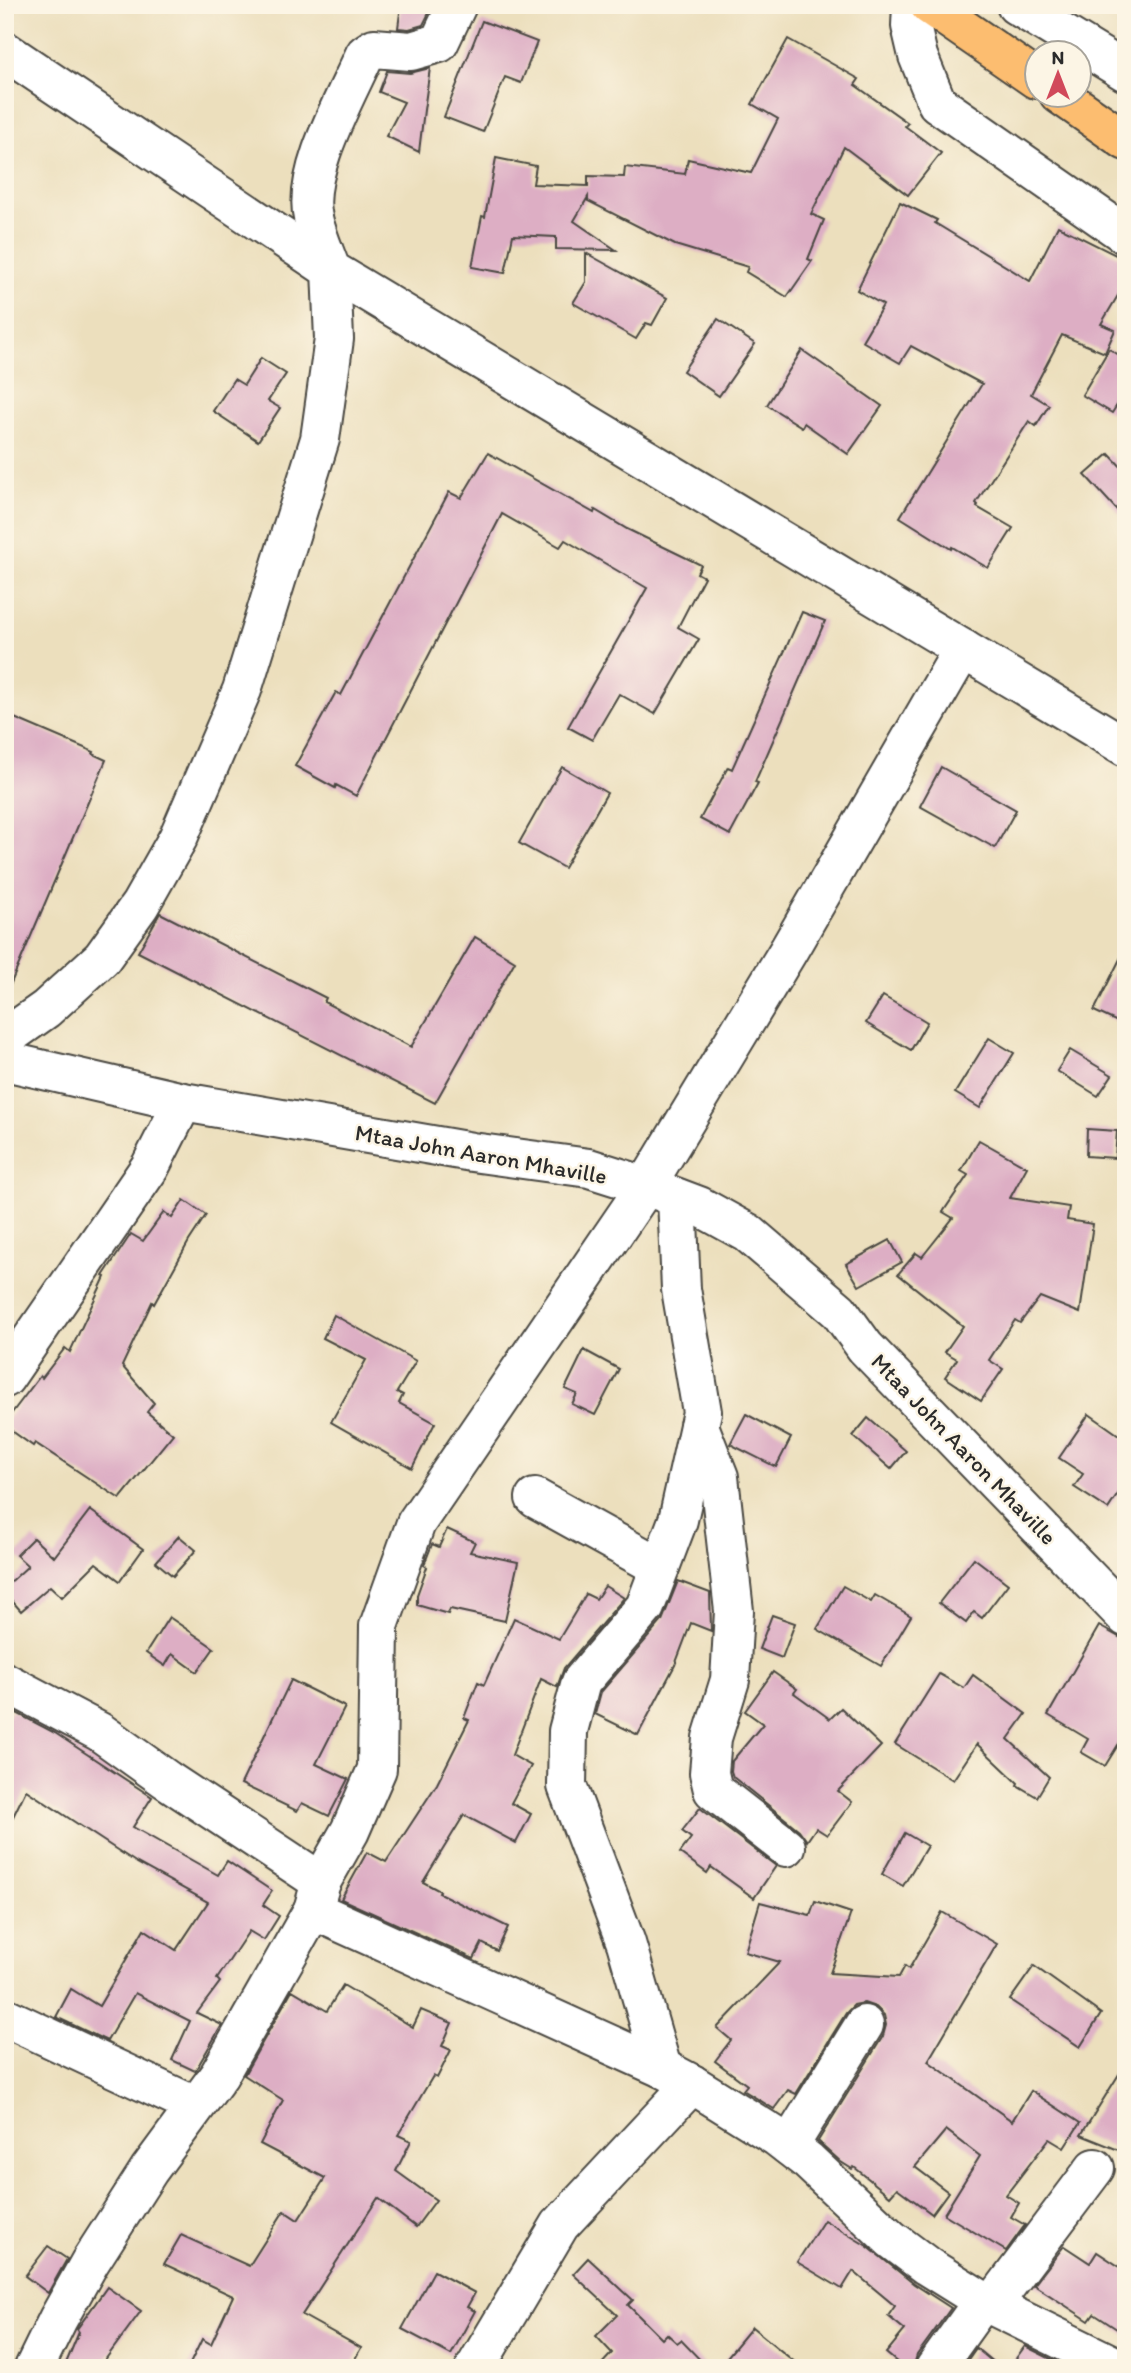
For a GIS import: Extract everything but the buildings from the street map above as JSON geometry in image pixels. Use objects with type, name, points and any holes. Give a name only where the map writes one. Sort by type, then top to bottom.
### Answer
[{"type":"highway","points":[[929,5],[1023,69]]},
{"type":"highway","points":[[1079,108],[1126,141]]},
{"type":"street","points":[[5,1038],[46,1009],[102,958],[140,905],[178,838],[242,690],[320,439],[334,339],[331,270],[312,217],[311,187],[320,157],[365,54],[373,48],[411,51],[439,43],[457,5]]},
{"type":"street","points":[[912,5],[911,26],[918,56],[937,103],[1126,235]]},
{"type":"street","points":[[1016,5],[1126,72]]},
{"type":"street","points":[[5,51],[331,270],[1126,747]]},
{"type":"street","points":[[34,2368],[90,2262],[149,2170],[219,2075],[350,1831],[377,1769],[379,1626],[416,1523],[661,1192],[786,953],[963,649]]},
{"type":"street","name":"Mtaa John Aaron Mhaville","points":[[5,1061],[183,1102],[472,1152],[589,1168],[699,1206],[748,1233],[839,1311],[866,1347],[1126,1617]]},
{"type":"street","points":[[5,1378],[150,1167],[183,1102]]},
{"type":"street","points":[[661,1192],[702,1412],[678,1520],[645,1607],[580,1682],[568,1731],[567,1786],[677,2076]]},
{"type":"street","points":[[699,1426],[719,1477],[734,1611],[730,1680],[712,1738],[709,1773],[713,1790],[786,1847]]},
{"type":"street","points":[[535,1498],[660,1567]]},
{"type":"street","points":[[5,1682],[100,1732],[167,1780],[317,1896],[677,2076],[789,2146],[891,2239],[927,2266],[988,2303],[1119,2368]]},
{"type":"street","points":[[5,2017],[195,2106]]},
{"type":"street","points":[[789,2146],[864,2025]]},
{"type":"street","points":[[475,2368],[560,2225],[677,2076]]},
{"type":"street","points":[[935,2368],[1095,2168]]}]
